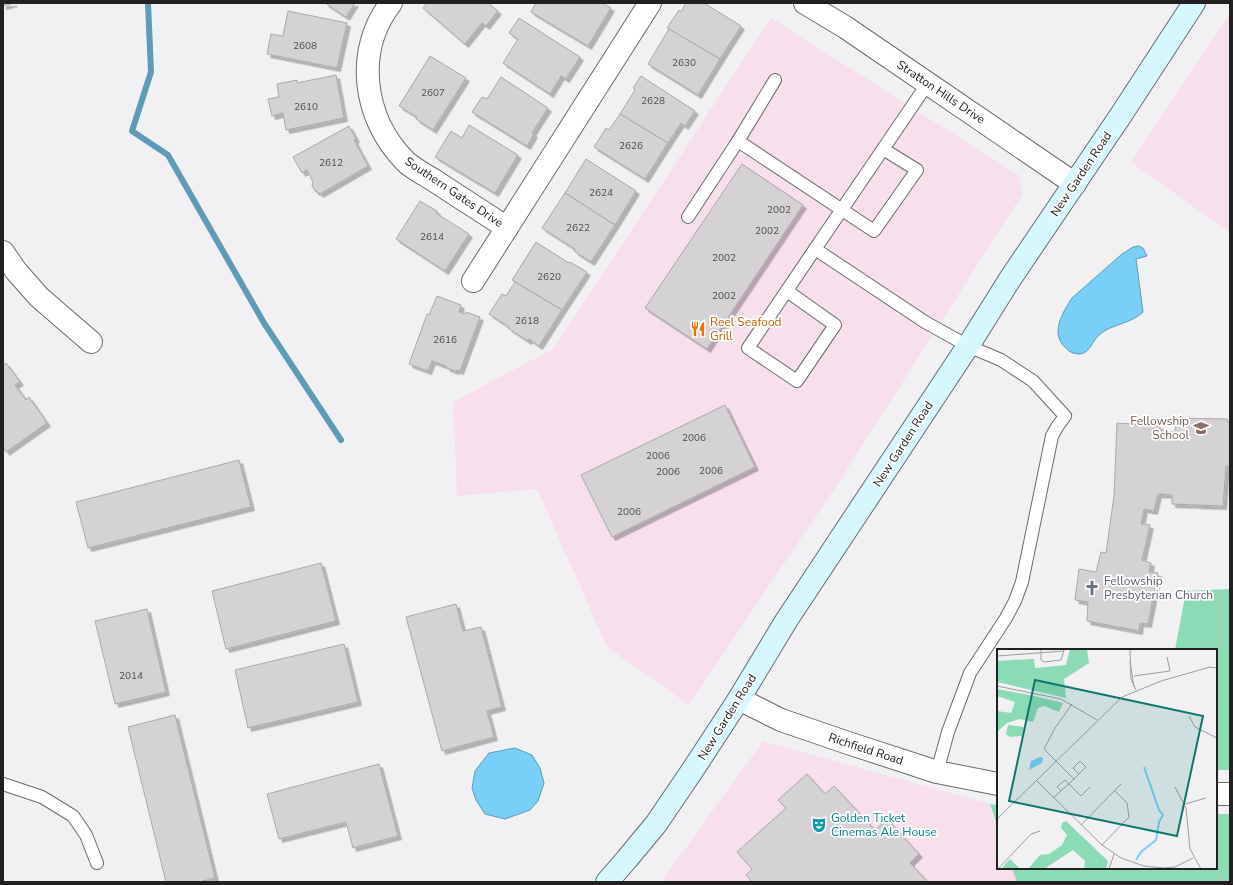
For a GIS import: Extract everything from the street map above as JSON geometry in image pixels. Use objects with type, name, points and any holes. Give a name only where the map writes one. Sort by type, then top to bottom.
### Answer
[{"type":"main road","name":"New Garden Road","points":[[607,882],[656,824],[694,768],[739,699],[786,621],[1194,3]]},
{"type":"street","name":"Southern Gates Drive","points":[[391,3],[377,25],[371,44],[368,64],[368,84],[371,102],[377,121],[388,141],[406,162],[507,228]]},
{"type":"street","name":"Southern Gates Drive","points":[[473,281],[650,3]]},
{"type":"street","name":"Stratton Hills Drive","points":[[805,3],[845,27],[1075,184]]},
{"type":"street","points":[[3,252],[16,271],[39,297],[91,342]]},
{"type":"street","name":"Richfield Road","points":[[739,699],[782,720],[848,743],[937,772],[997,784]]},
{"type":"street","points":[[1217,794],[1230,794]]},
{"type":"lane","points":[[688,217],[738,141],[775,80]]},
{"type":"lane","points":[[786,291],[835,325],[797,381],[748,348],[786,291],[841,210],[928,83]]},
{"type":"lane","points":[[738,141],[874,231],[917,170],[883,149]]},
{"type":"lane","points":[[815,249],[925,322],[968,346],[1001,360],[1033,381],[1065,416],[1052,436],[1020,588],[1006,618],[970,673],[948,732],[937,772]]},
{"type":"lane","points":[[3,784],[42,797],[73,816],[86,835],[97,863]]},
{"type":"shaded area","points":[[1230,14],[1230,233],[1131,162]]},
{"type":"shaded area","points":[[771,18],[1020,176],[1022,195],[841,479],[689,705],[607,647],[537,489],[457,496],[453,402],[553,349]]},
{"type":"shaded area","points":[[763,741],[990,804],[997,824],[997,869],[1012,869],[1017,882],[660,882]]},
{"type":"green space","points":[[1230,589],[1230,770],[1217,770],[1217,649],[1175,649],[1186,591]]},
{"type":"green space","points":[[990,804],[997,805],[997,824]]},
{"type":"green space","points":[[1217,814],[1230,814],[1230,882],[1017,882],[1012,869],[1217,869]]},
{"type":"water","points":[[1139,246],[1143,248],[1147,256],[1136,259],[1143,312],[1133,319],[1104,331],[1097,337],[1089,349],[1083,353],[1078,354],[1070,352],[1061,342],[1058,336],[1058,330],[1062,316],[1072,298],[1122,254],[1133,247]]},
{"type":"water","points":[[515,748],[532,755],[540,768],[544,783],[538,801],[530,810],[505,819],[485,814],[476,800],[472,788],[475,771],[489,753]]},
{"type":"building","points":[[3,3],[14,3],[3,6]]},
{"type":"building","points":[[325,3],[355,3],[346,17]]},
{"type":"building","points":[[427,3],[488,3],[498,11],[486,26],[482,23],[465,44],[423,8]]},
{"type":"building","points":[[536,3],[602,3],[611,8],[588,46],[531,12]]},
{"type":"building","points":[[686,3],[704,3],[741,26],[720,59],[667,28],[679,10],[681,12]]},
{"type":"building","points":[[288,11],[347,23],[337,68],[267,54],[271,34],[283,36]]},
{"type":"building","points":[[519,18],[580,57],[566,79],[561,76],[550,94],[503,63],[518,39],[509,33]]},
{"type":"building","points":[[669,29],[720,59],[698,95],[648,64]]},
{"type":"building","points":[[430,56],[466,78],[433,130],[416,119],[417,117],[399,106]]},
{"type":"building","points":[[336,75],[344,118],[286,130],[283,113],[272,116],[268,99],[279,97],[277,84],[297,80],[297,83]]},
{"type":"building","points":[[641,76],[695,111],[685,126],[681,123],[668,143],[620,114],[635,90],[633,88]]},
{"type":"building","points":[[501,77],[548,108],[532,133],[534,134],[527,146],[472,112],[482,97],[487,99]]},
{"type":"building","points":[[620,114],[668,143],[645,179],[594,147],[606,128],[609,130]]},
{"type":"building","points":[[469,125],[518,155],[495,193],[435,157],[451,131],[462,138]]},
{"type":"building","points":[[349,126],[356,139],[354,140],[368,166],[320,194],[315,191],[312,186],[313,182],[307,170],[302,173],[293,157]]},
{"type":"building","points":[[586,159],[636,191],[615,225],[565,193]]},
{"type":"building","points":[[742,164],[803,205],[707,349],[645,308]]},
{"type":"building","points":[[565,193],[615,225],[591,262],[574,251],[575,249],[542,228]]},
{"type":"building","points":[[420,201],[437,211],[436,213],[469,234],[445,271],[396,239]]},
{"type":"building","points":[[536,242],[569,263],[570,262],[587,272],[562,310],[512,280]]},
{"type":"building","points":[[515,282],[562,310],[539,346],[529,339],[528,341],[489,314],[502,294],[506,296]]},
{"type":"building","points":[[437,296],[461,305],[459,312],[465,314],[466,312],[480,317],[460,371],[455,371],[432,361],[428,371],[409,364],[427,314],[429,315]]},
{"type":"building","points":[[6,363],[20,382],[15,385],[26,400],[29,397],[47,423],[6,452],[3,447],[3,365]]},
{"type":"building","points":[[725,405],[755,467],[612,537],[581,475]]},
{"type":"building","points":[[1176,418],[1227,419],[1228,422],[1230,422],[1230,466],[1226,466],[1223,506],[1172,504],[1172,495],[1158,494],[1154,511],[1144,509],[1141,524],[1150,525],[1142,560],[1151,563],[1149,572],[1158,573],[1148,624],[1140,623],[1139,631],[1087,621],[1088,602],[1075,600],[1079,569],[1096,572],[1101,552],[1106,553],[1114,496],[1117,423],[1160,426],[1160,432],[1175,432]]},
{"type":"building","points":[[239,460],[251,507],[88,548],[76,502]]},
{"type":"building","points":[[321,563],[336,621],[226,649],[212,591]]},
{"type":"building","points":[[456,604],[463,631],[481,627],[502,707],[487,711],[494,737],[442,751],[406,617]]},
{"type":"building","points":[[147,609],[166,692],[115,704],[95,621]]},
{"type":"building","points":[[344,644],[358,702],[248,728],[235,670]]},
{"type":"building","points":[[175,715],[215,878],[199,882],[166,882],[128,727]]},
{"type":"building","points":[[379,764],[398,836],[353,848],[346,822],[279,839],[267,794]]},
{"type":"building","name":"Golden Ticket Cinemas Ale House","points":[[807,774],[825,794],[834,786],[875,830],[887,819],[919,854],[910,863],[928,882],[752,882],[746,875],[752,869],[737,852],[786,808],[778,800]]},
{"type":"waterway","points":[[148,3],[151,72],[132,131],[168,155],[264,323],[341,440]]},
{"type":"place","name":"Reel Seafood Grill","points":[[698,329]]},
{"type":"place","name":"Fellowship School","points":[[1201,428]]},
{"type":"place","name":"Fellowship Presbyterian Church","points":[[1092,588]]},
{"type":"place","name":"Golden Ticket Cinemas Ale House","points":[[819,825]]}]
